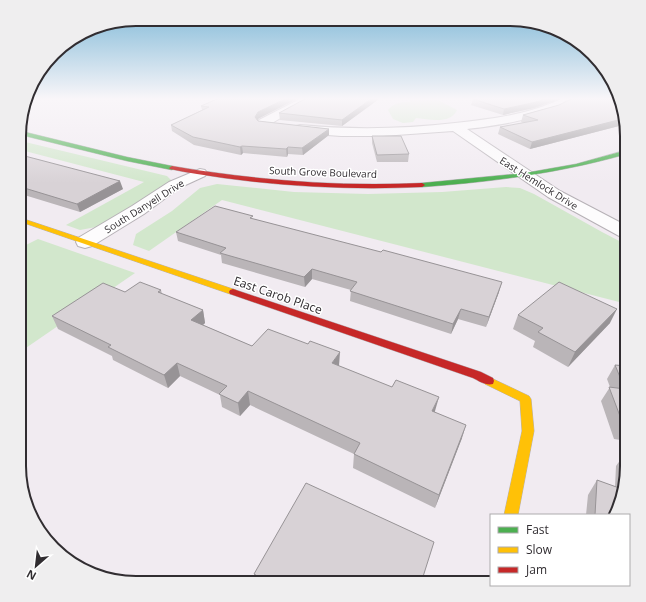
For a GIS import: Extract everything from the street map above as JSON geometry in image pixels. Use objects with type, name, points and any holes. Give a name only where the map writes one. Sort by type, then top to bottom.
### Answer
[{"type":"street","points":[[293,127],[328,132],[403,132],[454,127]]},
{"type":"street","name":"East Hemlock Drive","points":[[455,127],[554,194],[620,229]]},
{"type":"street","name":"South Grove Boulevard","points":[[26,134],[135,160],[200,173],[266,181],[356,185],[429,184],[476,181],[569,168],[620,154]]},
{"type":"street","name":"South Danyell Drive","points":[[84,242],[138,210],[174,186],[200,173]]},
{"type":"street","name":"South Danyell Drive","points":[[103,248],[175,202],[194,187],[200,173]]},
{"type":"street","name":"East Carob Place","points":[[26,222],[477,375],[525,400],[528,431],[511,514]]},
{"type":"green space","points":[[26,142],[167,176],[173,182],[107,225],[80,230],[66,225],[144,182],[26,151]]},
{"type":"green space","points":[[217,184],[294,192],[368,194],[442,192],[506,187],[520,188],[534,194],[620,241],[620,302],[222,200],[149,251],[133,245],[136,234],[172,211],[200,188]]},
{"type":"green space","points":[[38,239],[135,273],[26,348],[26,245]]},
{"type":"building","points":[[175,127],[312,127],[329,129],[302,148],[288,147],[286,149],[240,147],[193,137]]},
{"type":"building","points":[[500,127],[590,127],[532,142]]},
{"type":"building","points":[[372,136],[401,136],[409,154],[377,155]]},
{"type":"building","points":[[26,156],[120,181],[77,204],[26,189]]},
{"type":"building","points":[[215,206],[253,216],[250,218],[381,252],[383,250],[502,282],[489,317],[461,309],[453,324],[350,291],[357,282],[312,269],[304,277],[220,253],[226,248],[176,232]]},
{"type":"building","points":[[140,282],[161,290],[158,292],[203,310],[191,320],[252,346],[268,329],[308,344],[310,341],[340,352],[332,363],[392,387],[396,380],[439,397],[432,411],[466,425],[439,495],[354,454],[360,443],[248,391],[238,403],[219,394],[227,386],[177,363],[164,375],[108,347],[111,345],[52,316],[103,283],[125,292]]},
{"type":"building","points":[[559,282],[617,309],[575,352],[538,332],[543,328],[518,315]]},
{"type":"building","points":[[615,365],[620,365],[620,377]]},
{"type":"building","points":[[609,387],[620,388],[620,416]]},
{"type":"building","points":[[597,480],[618,488],[609,514],[595,514]]},
{"type":"building","points":[[306,483],[434,542],[423,576],[257,576],[254,574]]},
{"type":"traffic: fast","points":[[26,134],[127,159],[172,168]]},
{"type":"traffic: fast","points":[[422,185],[500,178],[576,165],[620,154]]},
{"type":"traffic: slow","points":[[26,222],[233,292]]},
{"type":"traffic: slow","points":[[489,381],[525,399],[528,431],[511,514]]},
{"type":"traffic: jam","points":[[172,168],[296,184],[328,186],[422,185]]},
{"type":"traffic: jam","points":[[233,292],[477,375],[489,381]]}]
